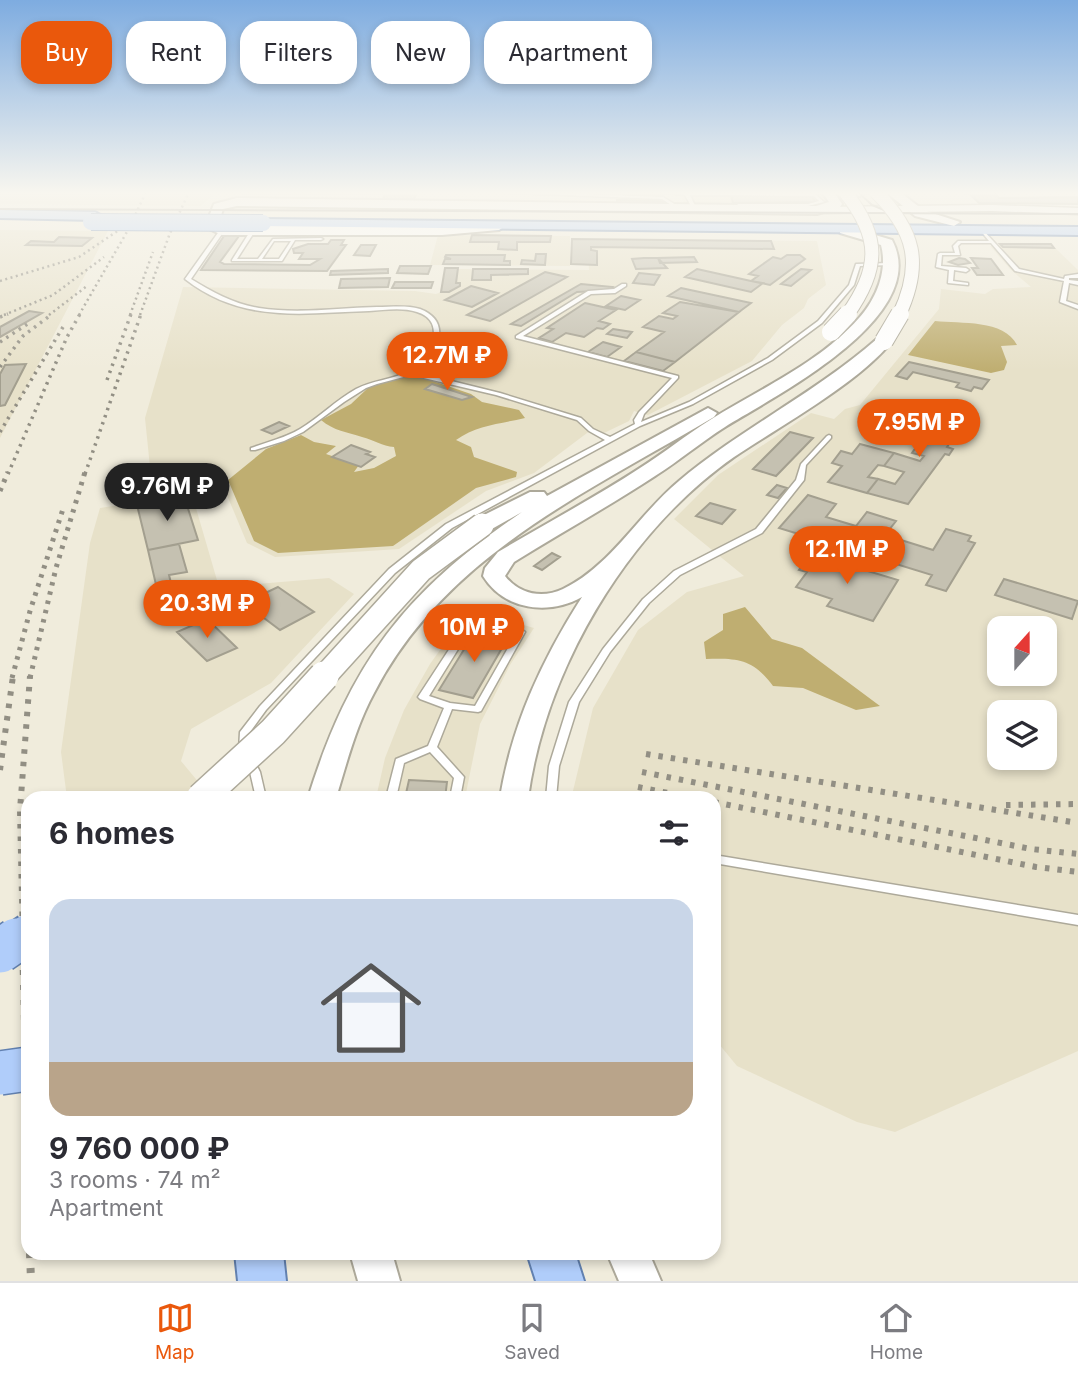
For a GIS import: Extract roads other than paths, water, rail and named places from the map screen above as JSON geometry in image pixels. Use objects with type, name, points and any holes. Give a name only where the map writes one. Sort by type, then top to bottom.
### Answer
[{"type":"main road","points":[[324,791],[333,753],[356,698],[389,642],[422,603],[463,566],[576,488],[802,356],[831,332],[859,300],[867,284],[873,252]]},
{"type":"main road","points":[[888,252],[890,264],[885,289],[866,320],[842,343],[791,380],[716,425],[665,461],[506,557],[496,568],[494,576],[505,591],[519,598],[550,601],[569,597],[586,586],[622,552],[664,504],[701,472],[833,385],[884,341],[907,302],[914,275],[912,252]]},
{"type":"main road","points":[[684,427],[791,380]]},
{"type":"main road","points":[[209,791],[273,732],[421,570],[482,525],[555,486],[622,462]]},
{"type":"main road","points":[[515,791],[528,724],[548,676],[622,552]]},
{"type":"main road","points":[[0,951],[21,936]]},
{"type":"main road","points":[[0,1073],[21,1070]]},
{"type":"main road","points":[[260,1260],[262,1281]]},
{"type":"main road","points":[[373,1260],[379,1281]]},
{"type":"main road","points":[[553,1260],[560,1281]]},
{"type":"main road","points":[[631,1260],[640,1281]]},
{"type":"lane","points":[[207,252],[188,279],[219,298],[250,309],[288,314],[363,309],[422,311],[432,320],[437,341],[428,357],[411,373],[366,386],[330,407],[307,426],[253,449]]},
{"type":"lane","points":[[240,252],[234,260],[280,260],[285,252]]},
{"type":"lane","points":[[259,260],[265,252]]},
{"type":"lane","points":[[957,252],[958,254],[940,254],[938,267],[966,270]]},
{"type":"lane","points":[[1001,252],[1017,270],[1078,283]]},
{"type":"lane","points":[[259,791],[255,772],[244,750],[245,732],[263,708],[365,598],[418,548],[449,526],[638,425],[691,403],[798,340],[838,303],[851,285],[858,265],[890,264]]},
{"type":"lane","points":[[952,269],[950,282],[966,284]]},
{"type":"lane","points":[[1078,276],[1067,277],[1063,302],[1078,307]]},
{"type":"lane","points":[[624,285],[615,291],[590,292],[519,337],[676,377],[641,413],[637,419],[638,425]]},
{"type":"lane","points":[[411,373],[487,391],[579,419],[591,430],[611,440]]},
{"type":"lane","points":[[552,791],[554,766],[574,702],[606,651],[646,601],[677,573],[758,531],[800,480],[803,466],[829,437]]},
{"type":"lane","points":[[471,622],[521,632],[478,709],[449,706],[423,697],[471,622]]},
{"type":"lane","points":[[393,791],[400,761],[432,748],[449,706]]},
{"type":"lane","points":[[432,748],[458,777],[456,791]]},
{"type":"lane","points":[[721,860],[1078,920]]},
{"type":"railway","points":[[0,281],[79,257],[87,252]]},
{"type":"railway","points":[[79,315],[115,252]]},
{"type":"railway","points":[[130,315],[153,252]]},
{"type":"railway","points":[[140,315],[163,252]]},
{"type":"railway","points":[[4,315],[53,295],[104,257]]},
{"type":"railway","points":[[49,315],[87,286]]},
{"type":"railway","points":[[0,317],[8,314]]},
{"type":"railway","points":[[0,367],[23,336],[52,314]]},
{"type":"railway","points":[[8,474],[67,337],[80,314]]},
{"type":"railway","points":[[107,380],[131,314]]},
{"type":"railway","points":[[85,474],[141,314]]},
{"type":"railway","points":[[0,342],[29,323]]},
{"type":"railway","points":[[0,432],[63,327]]},
{"type":"railway","points":[[0,491],[8,472]]},
{"type":"railway","points":[[30,678],[56,568],[85,472]]},
{"type":"railway","points":[[12,678],[30,611],[63,509]]},
{"type":"railway","points":[[0,770],[13,676]]},
{"type":"railway","points":[[21,791],[30,676]]},
{"type":"railway","points":[[646,754],[1078,823]]},
{"type":"railway","points":[[642,772],[1031,849],[1078,854]]},
{"type":"railway","points":[[638,787],[658,791]]},
{"type":"railway","points":[[21,797],[21,854]]},
{"type":"railway","points":[[721,803],[1036,867],[1078,872]]},
{"type":"railway","points":[[1006,805],[1078,804]]},
{"type":"railway","points":[[30,1260],[31,1281]]}]
